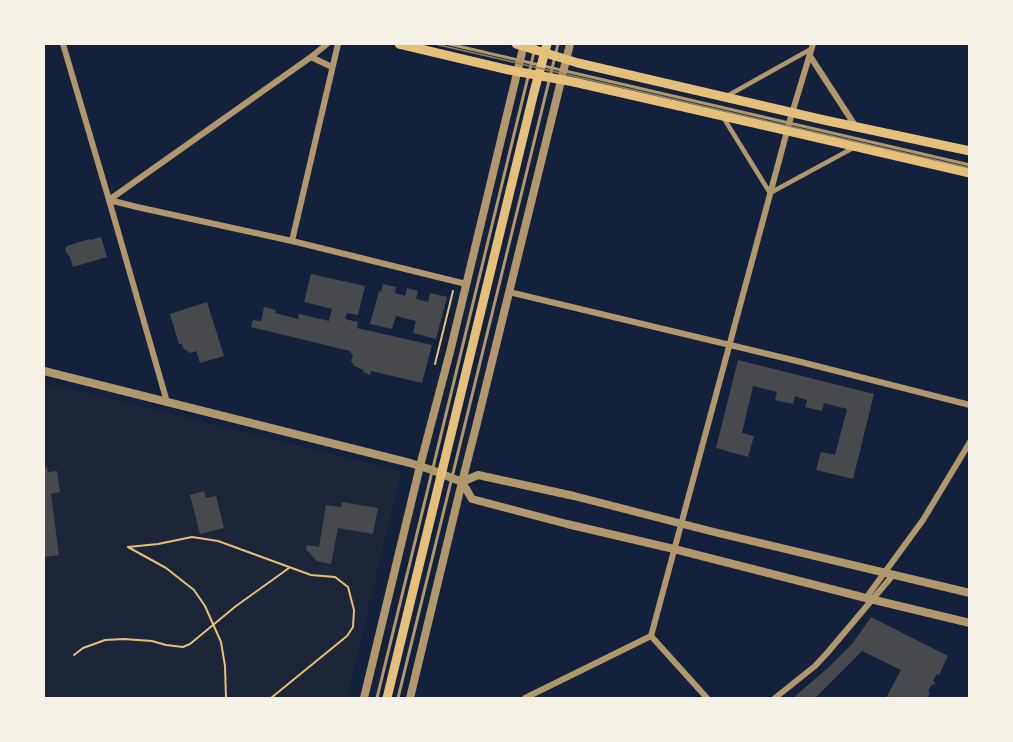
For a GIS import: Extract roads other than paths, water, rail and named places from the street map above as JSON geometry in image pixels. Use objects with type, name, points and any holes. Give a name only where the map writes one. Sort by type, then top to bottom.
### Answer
[{"type":"main road","points":[[399,44],[534,75]]},
{"type":"main road","points":[[521,44],[549,50],[566,59],[969,151]]},
{"type":"main road","points":[[387,699],[437,472],[534,75],[543,68],[549,50]]},
{"type":"main road","points":[[543,68],[562,75],[722,116],[788,127],[855,146],[969,173]]},
{"type":"street","points":[[63,44],[167,402]]},
{"type":"street","points":[[109,200],[327,44]]},
{"type":"street","points":[[292,241],[338,44]]},
{"type":"street","points":[[364,699],[521,60],[521,44]]},
{"type":"street","points":[[410,699],[570,44]]},
{"type":"street","points":[[726,97],[812,49]]},
{"type":"street","points":[[525,699],[651,636],[728,345],[792,112],[812,49]]},
{"type":"street","points":[[812,49],[856,127]]},
{"type":"street","points":[[311,57],[332,67]]},
{"type":"street","points":[[722,116],[770,193]]},
{"type":"street","points":[[770,193],[855,146]]},
{"type":"street","points":[[109,200],[292,241],[466,284]]},
{"type":"street","points":[[509,292],[969,405]]},
{"type":"street","points":[[44,371],[420,466],[462,482],[472,499],[969,622]]},
{"type":"street","points":[[775,699],[815,666],[828,652],[889,574],[969,442]]},
{"type":"street","points":[[462,482],[478,475],[574,496],[969,593]]},
{"type":"street","points":[[651,636],[707,699]]},
{"type":"lane","points":[[449,44],[521,60],[543,68]]},
{"type":"lane","points":[[549,50],[558,44]]},
{"type":"lane","points":[[398,699],[452,478],[543,68],[536,46]]},
{"type":"lane","points":[[534,75],[543,68]]},
{"type":"lane","points":[[562,75],[788,127],[969,165]]},
{"type":"lane","points":[[376,699],[437,472]]},
{"type":"tram line","points":[[435,44],[970,168]]}]
